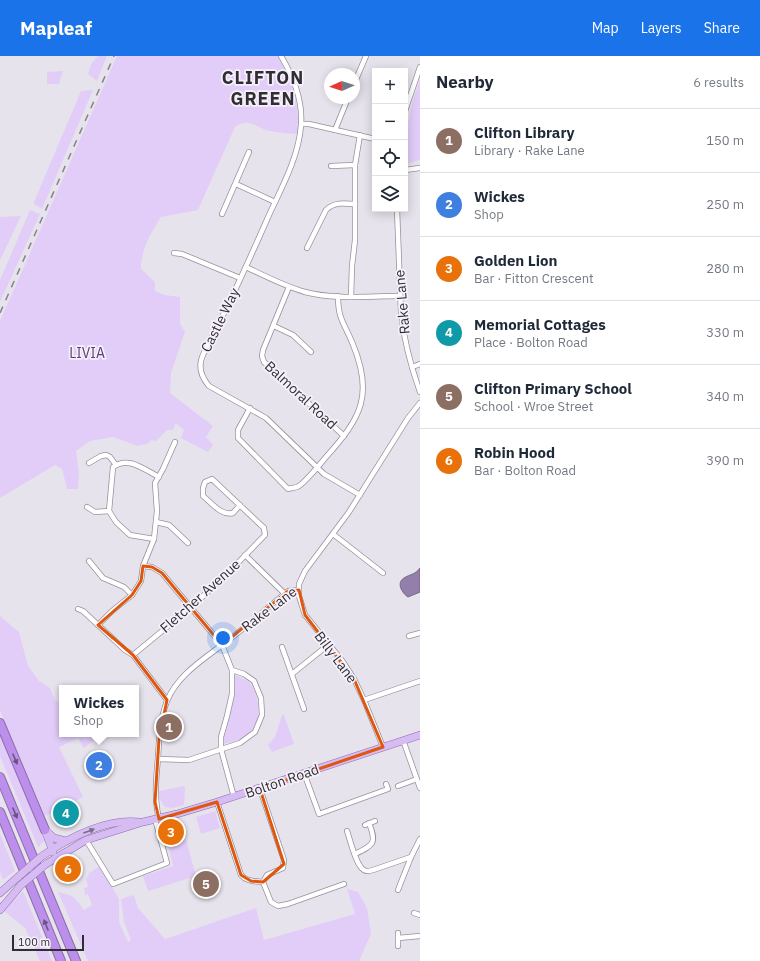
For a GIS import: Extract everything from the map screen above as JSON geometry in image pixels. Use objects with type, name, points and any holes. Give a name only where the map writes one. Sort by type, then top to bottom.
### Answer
[{"type":"highway","points":[[0,723],[45,830]]},
{"type":"highway","points":[[0,777],[76,961]]},
{"type":"highway","points":[[0,812],[61,961]]},
{"type":"main road","name":"Bolton Road","points":[[0,910],[21,885],[48,862],[86,840],[143,822],[234,797],[420,734]]},
{"type":"main road","name":"Bolton Road","points":[[0,893],[42,856],[66,841],[83,833],[109,825],[128,821],[143,822]]},
{"type":"main road","points":[[45,830],[54,838],[66,841]]},
{"type":"main road","points":[[45,830],[53,853],[48,862]]},
{"type":"main road","points":[[0,893],[14,892]]},
{"type":"street","name":"Castle Way","points":[[280,56],[288,69],[297,91],[301,124],[298,142],[275,202],[203,355],[200,368],[204,380],[209,386],[266,418],[324,474],[360,495]]},
{"type":"street","points":[[360,70],[366,56]]},
{"type":"street","points":[[407,104],[420,67]]},
{"type":"street","points":[[335,130],[346,104]]},
{"type":"street","points":[[301,124],[309,124],[372,138]]},
{"type":"street","points":[[351,297],[355,240],[355,165],[360,135]]},
{"type":"street","points":[[222,214],[249,152]]},
{"type":"street","points":[[331,166],[355,165]]},
{"type":"street","points":[[408,170],[420,168]]},
{"type":"street","points":[[236,184],[275,202]]},
{"type":"street","points":[[307,248],[329,206],[333,204],[355,204]]},
{"type":"street","name":"Rake Lane","points":[[397,212],[400,296],[403,329],[412,367],[420,392]]},
{"type":"street","points":[[174,253],[182,254],[240,278]]},
{"type":"street","points":[[246,266],[290,287],[306,292],[351,297],[400,296]]},
{"type":"street","name":"Balmoral Road","points":[[290,287],[263,350],[262,356],[265,364],[344,436]]},
{"type":"street","points":[[250,408],[238,430],[238,438],[288,489],[298,487],[351,427],[358,414],[362,400],[364,384],[359,358],[340,319],[338,296]]},
{"type":"street","points":[[274,326],[293,335],[311,352]]},
{"type":"street","points":[[412,367],[420,364]]},
{"type":"street","name":"Rake Lane","points":[[86,840],[113,884],[167,863],[157,819],[155,802],[161,719],[167,700],[179,681],[195,665],[288,591],[299,590],[299,584],[305,571],[334,534],[408,418],[420,403]]},
{"type":"street","points":[[98,625],[112,611],[132,595],[141,581],[144,566],[154,539],[157,511],[155,483],[175,442]]},
{"type":"street","points":[[90,463],[106,455],[116,465]]},
{"type":"street","points":[[154,539],[130,535],[116,522],[109,511],[113,467],[120,462],[131,463],[159,477]]},
{"type":"street","points":[[212,479],[240,505],[234,513],[229,514],[222,512],[203,496],[205,482],[212,479]]},
{"type":"street","name":"Fletcher Avenue","points":[[132,655],[190,608],[227,574],[265,535],[264,528],[240,505]]},
{"type":"street","points":[[87,507],[95,512],[109,511]]},
{"type":"street","points":[[156,522],[169,525],[188,543]]},
{"type":"street","points":[[334,534],[383,573]]},
{"type":"street","points":[[246,555],[285,594]]},
{"type":"street","points":[[89,561],[103,578],[124,587],[132,595]]},
{"type":"street","points":[[144,566],[162,573],[222,645],[232,670],[232,694],[220,737],[221,749],[234,797]]},
{"type":"street","name":"Billy Lane","points":[[299,590],[300,601],[305,614],[349,670],[364,700],[383,747]]},
{"type":"street","points":[[78,609],[83,611],[132,655],[167,700]]},
{"type":"street","points":[[409,636],[420,633]]},
{"type":"street","points":[[292,674],[328,644]]},
{"type":"street","points":[[282,647],[304,708]]},
{"type":"street","points":[[158,759],[189,760],[240,743],[256,732],[262,715],[261,698],[254,681],[244,674],[232,670]]},
{"type":"street","points":[[364,700],[420,681]]},
{"type":"street","points":[[403,740],[420,788]]},
{"type":"street","points":[[304,773],[319,814],[388,789],[386,784]]},
{"type":"street","points":[[398,786],[417,779]]},
{"type":"street","points":[[260,788],[284,864],[280,870],[267,876],[263,882]]},
{"type":"street","points":[[217,802],[241,875],[244,879],[263,882]]},
{"type":"street","points":[[355,854],[368,848],[374,836],[367,824],[376,821]]},
{"type":"street","points":[[341,835],[347,832],[360,867],[368,872],[411,857]]},
{"type":"street","points":[[398,890],[420,839]]},
{"type":"street","points":[[263,882],[271,902],[278,906],[288,904],[344,884]]},
{"type":"street","points":[[414,913],[420,916]]},
{"type":"street","points":[[398,946],[398,935],[420,936]]},
{"type":"highlighted area","points":[[143,566],[152,567],[162,573],[222,645],[288,591],[299,590],[305,615],[354,679],[383,747],[260,789],[284,864],[263,882],[251,881],[241,875],[217,802],[159,819],[155,802],[159,739],[167,700],[133,655],[98,625],[132,595],[141,581]]},
{"type":"green space","points":[[98,56],[107,56],[97,81],[88,74],[91,64]]},
{"type":"green space","name":"LIVIA","points":[[117,56],[278,56],[287,74],[294,94],[298,113],[297,134],[266,130],[249,123],[240,124],[235,127],[198,210],[161,217],[150,235],[141,262],[141,269],[155,282],[155,291],[165,295],[180,297],[180,324],[185,332],[171,373],[170,393],[213,426],[206,437],[213,445],[208,452],[181,438],[184,430],[176,423],[173,430],[167,430],[156,441],[151,440],[149,443],[138,446],[113,437],[90,441],[76,451],[79,474],[78,489],[67,489],[62,469],[55,465],[0,498],[0,321]]},
{"type":"green space","points":[[63,71],[59,84],[47,84],[47,72]]},
{"type":"green space","points":[[420,79],[420,160],[408,164],[408,123],[413,100]]},
{"type":"green space","points":[[93,90],[42,209],[34,204],[34,202],[81,91]]},
{"type":"green space","points":[[30,210],[40,214],[0,302],[0,280]]},
{"type":"green space","points":[[21,216],[2,256],[0,260],[0,217]]},
{"type":"green space","points":[[0,616],[19,632],[28,666],[39,681],[50,688],[55,700],[59,702],[59,737],[98,737],[84,748],[78,738],[59,747],[83,797],[45,816],[0,710]]},
{"type":"green space","points":[[234,674],[250,683],[256,693],[258,720],[253,730],[247,736],[222,744],[233,692]]},
{"type":"green space","points":[[282,715],[284,715],[294,744],[272,752],[268,745],[275,737]]},
{"type":"green space","points":[[0,732],[46,840],[38,847],[0,756]]},
{"type":"green space","points":[[184,786],[184,805],[173,808],[165,807],[159,798],[159,791]]},
{"type":"green space","points":[[215,811],[220,828],[201,834],[196,817]]},
{"type":"green space","points":[[0,834],[15,871],[3,880],[0,872]]},
{"type":"green space","points":[[186,839],[196,876],[148,891],[143,876],[173,866],[168,845]]},
{"type":"green space","points":[[100,866],[119,899],[119,922],[128,942],[131,940],[124,922],[121,899],[134,895],[138,908],[165,939],[256,908],[264,940],[355,914],[347,889],[358,892],[367,908],[371,934],[359,961],[88,961],[58,892],[73,897],[84,910],[92,905],[88,894],[85,895],[84,888],[88,887],[86,878],[89,876],[88,874]]},
{"type":"green space","points":[[23,891],[52,961],[40,961],[25,928],[3,910]]},
{"type":"shaded area","points":[[420,568],[420,592],[408,597],[402,591],[400,583],[404,578]]},
{"type":"railway","points":[[0,313],[114,56]]},
{"type":"place","name":"Clifton Library","points":[[169,727]]},
{"type":"place","name":"Wickes","points":[[99,765]]},
{"type":"place","name":"Memorial Cottages","points":[[66,813]]},
{"type":"place","name":"Golden Lion","points":[[171,832]]},
{"type":"place","name":"Robin Hood","points":[[68,869]]},
{"type":"place","name":"Clifton Primary School","points":[[206,884]]},
{"type":"district","name":"CLIFTON GREEN","points":[[263,87]]}]
